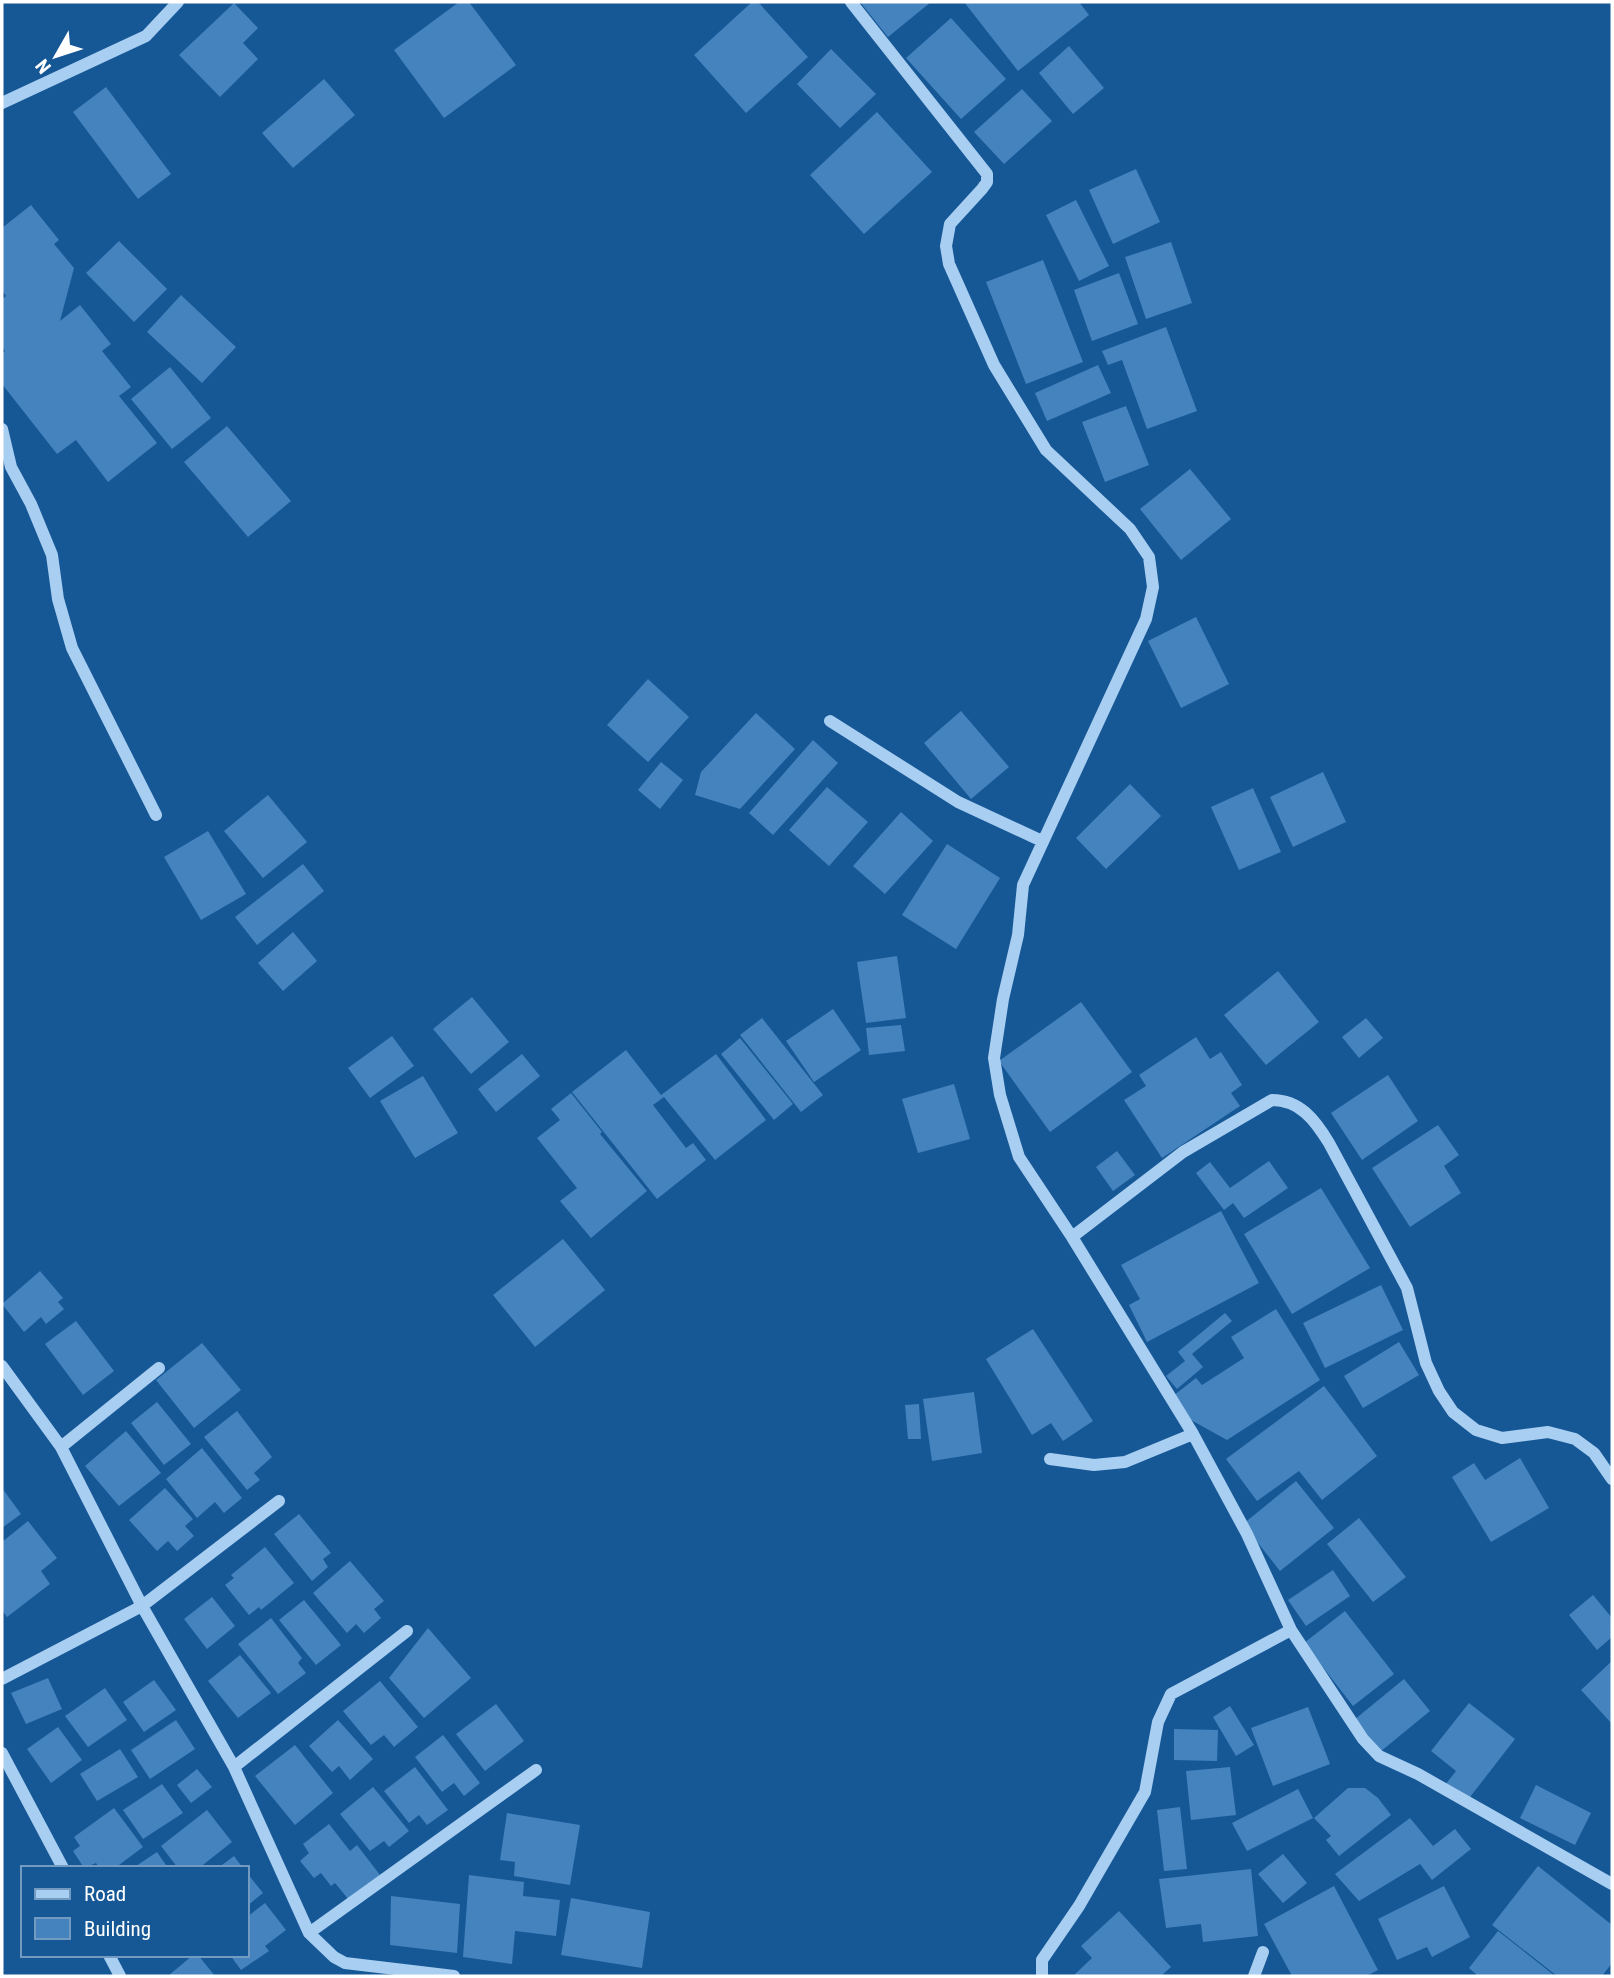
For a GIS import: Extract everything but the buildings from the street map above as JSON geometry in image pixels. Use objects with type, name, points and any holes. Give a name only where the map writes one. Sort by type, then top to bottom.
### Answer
[{"type":"street","points":[[2,103],[100,60],[146,36],[178,2]]},
{"type":"street","points":[[851,2],[988,174],[982,188],[950,224],[946,246],[949,264],[994,365],[1046,450],[1130,529],[1149,557],[1153,587],[1146,619],[1023,885],[1018,935],[1003,999],[994,1058],[1000,1095],[1019,1157],[1072,1237],[1193,1434],[1247,1534],[1291,1630],[1355,1727],[1379,1756],[1418,1774],[1612,1884]]},
{"type":"street","points":[[2,429],[11,467],[52,555],[58,599],[72,648],[156,815]]},
{"type":"street","points":[[830,720],[958,802],[1042,841]]},
{"type":"street","points":[[1072,1237],[1183,1152],[1272,1100],[1285,1100],[1300,1107],[1315,1121],[1336,1155],[1407,1288],[1426,1363],[1438,1391],[1453,1412],[1476,1430],[1502,1438],[1548,1432],[1575,1438],[1594,1453],[1612,1479]]},
{"type":"street","points":[[2,1366],[61,1447],[142,1606],[234,1768],[309,1933],[334,1957],[345,1963],[454,1976]]},
{"type":"street","points":[[61,1447],[159,1368]]},
{"type":"street","points":[[1049,1459],[1094,1465],[1125,1462],[1193,1434]]},
{"type":"street","points":[[2,1679],[142,1606],[279,1502]]},
{"type":"street","points":[[1042,1976],[1042,1960],[1079,1906],[1145,1792],[1158,1722],[1171,1694],[1291,1630]]},
{"type":"street","points":[[234,1768],[408,1632]]},
{"type":"street","points":[[2,1753],[61,1866]]},
{"type":"street","points":[[309,1933],[536,1770]]},
{"type":"street","points":[[1254,1976],[1263,1952]]},
{"type":"street","points":[[110,1957],[120,1976]]}]
